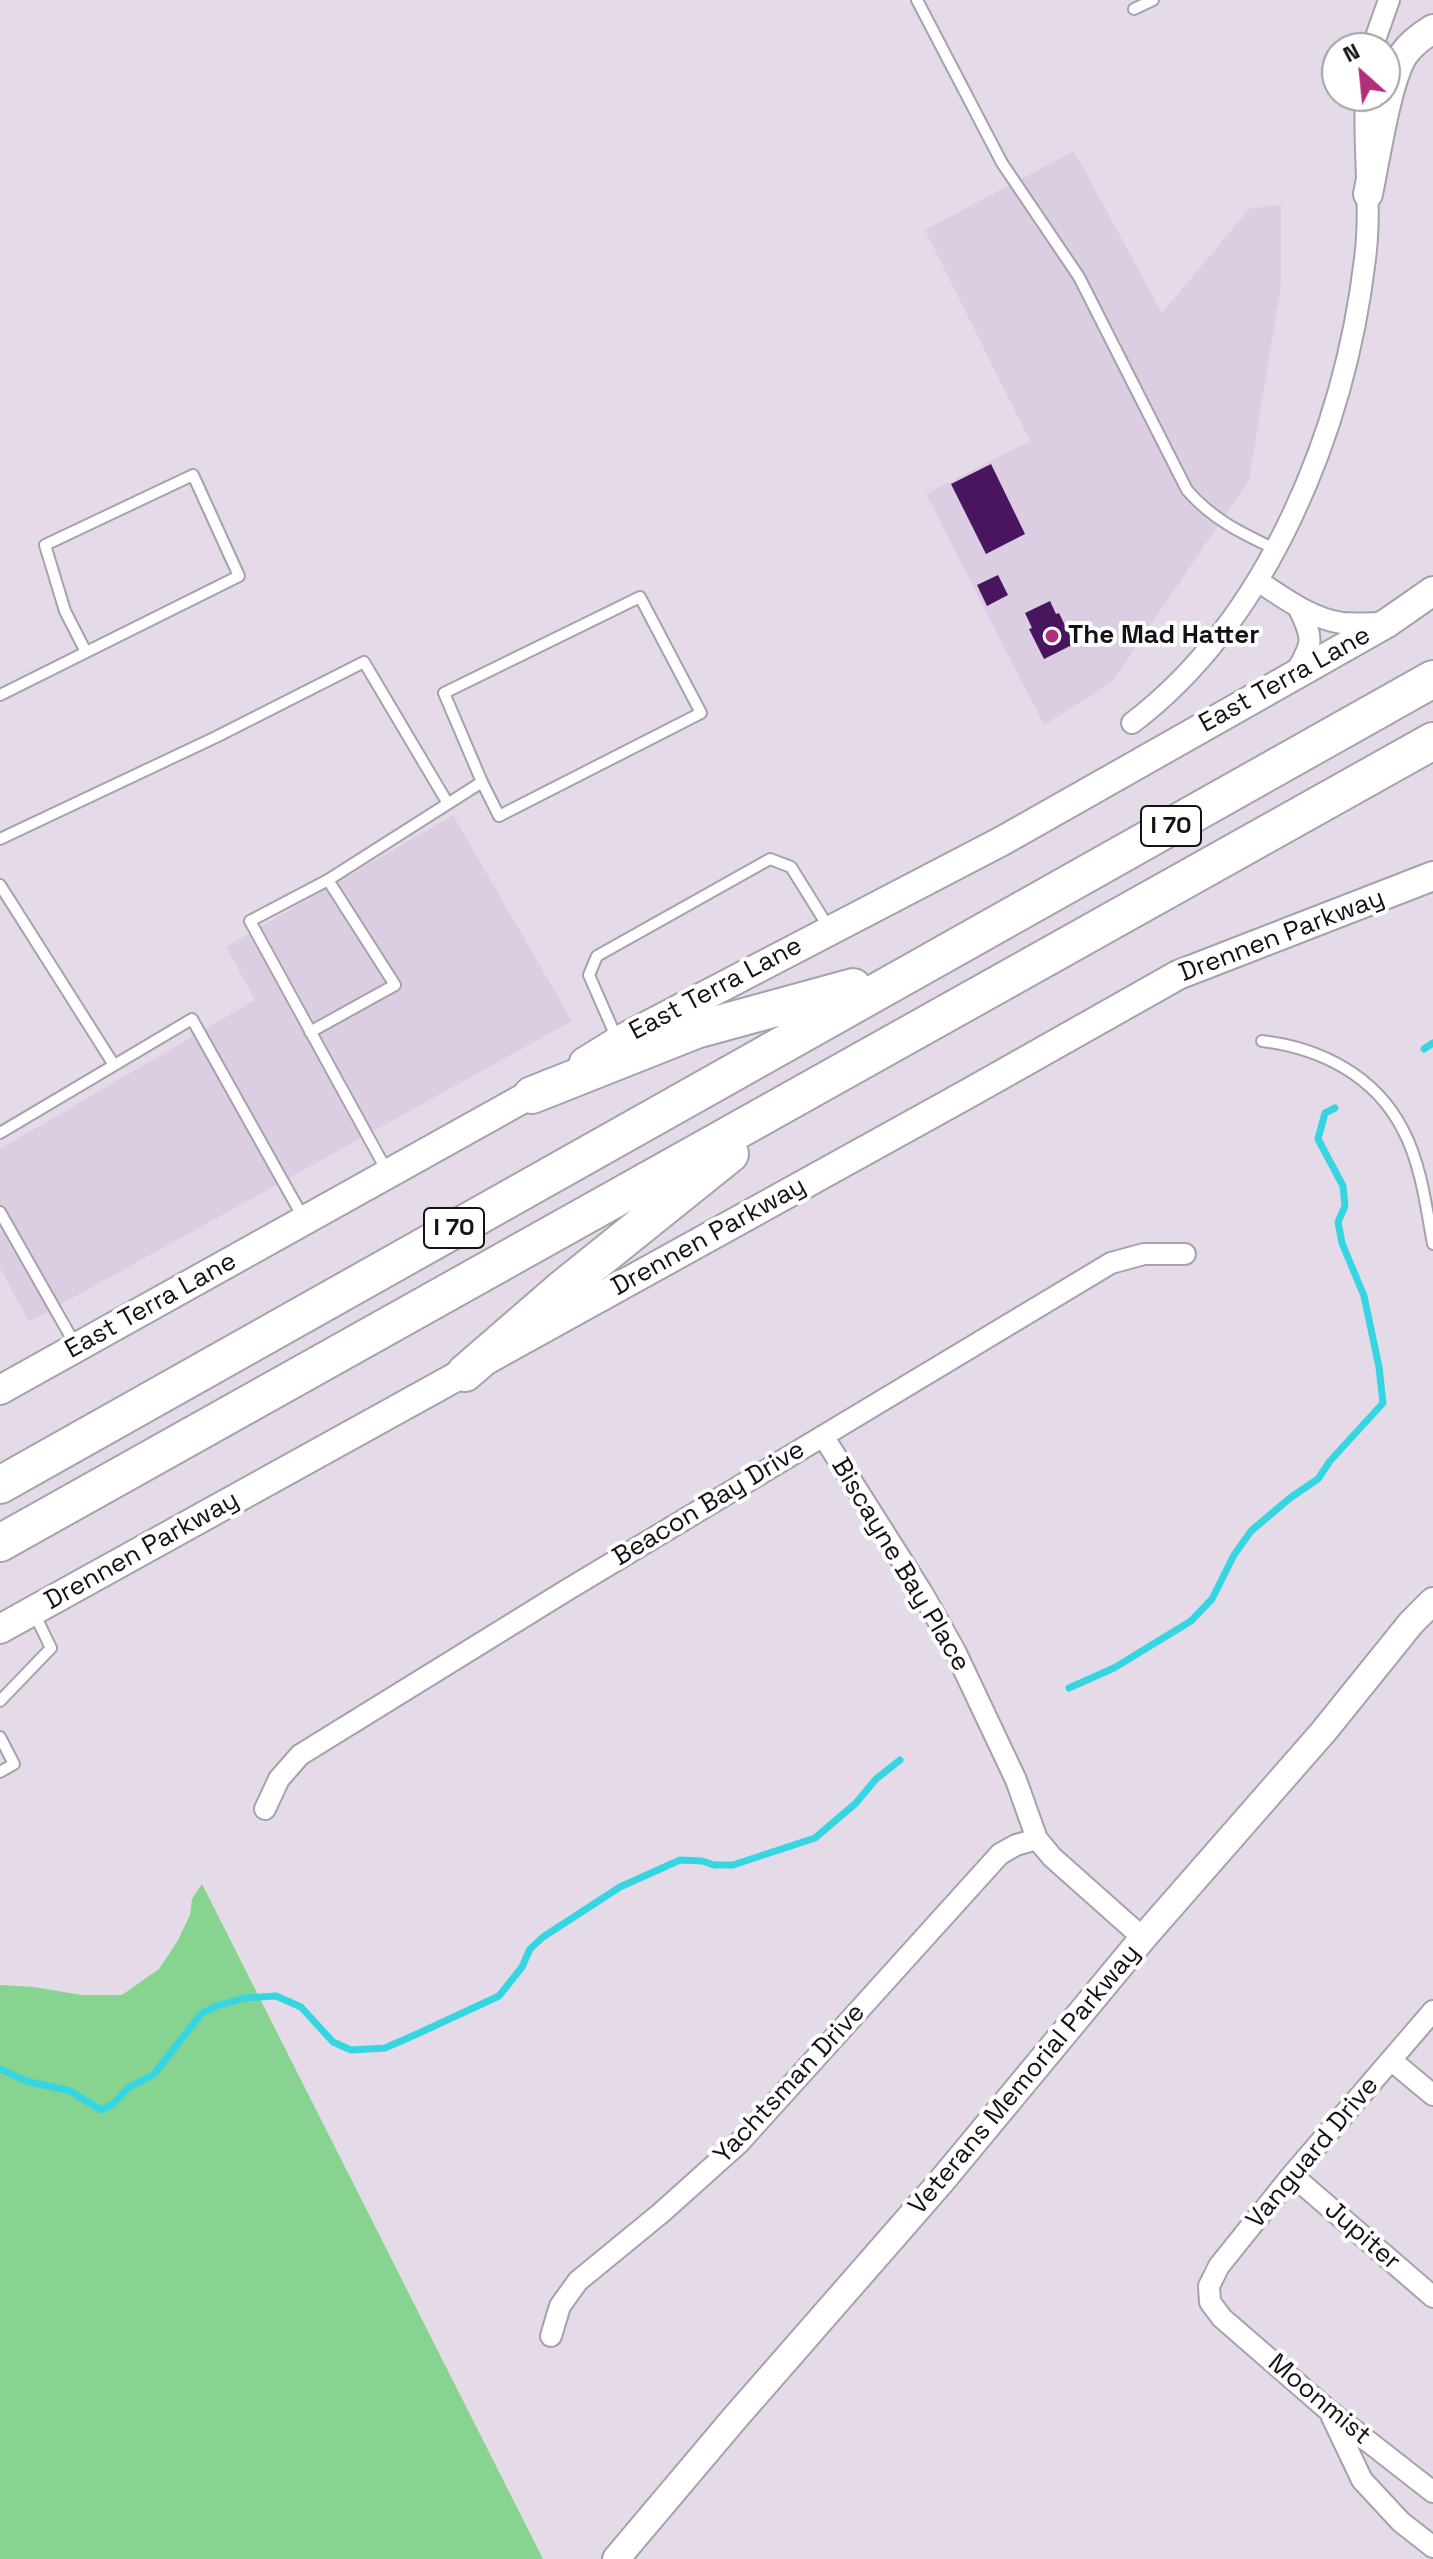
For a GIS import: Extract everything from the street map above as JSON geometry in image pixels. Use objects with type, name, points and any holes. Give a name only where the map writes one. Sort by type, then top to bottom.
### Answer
[{"type":"highway","name":"I 70","points":[[0,1485],[1433,679]]},
{"type":"highway","name":"I 70","points":[[0,1543],[1433,741]]},
{"type":"highway","points":[[532,1095],[696,1030],[909,971]]},
{"type":"highway","points":[[465,1373],[562,1289],[809,1090]]},
{"type":"main road","points":[[1368,194],[1394,80],[1404,54],[1433,29]]},
{"type":"main road","name":"East Terra Lane","points":[[2,1384],[77,1347],[532,1095],[618,1041],[1002,841],[1387,623],[1433,591]]},
{"type":"main road","name":"Drennen Parkway","points":[[0,1629],[1178,975],[1433,876]]},
{"type":"street","points":[[1378,32],[1389,0]]},
{"type":"street","points":[[1132,723],[1157,705],[1180,681],[1258,581],[1325,439],[1342,382],[1366,256],[1366,112]]},
{"type":"street","points":[[1258,581],[1299,609],[1342,623],[1387,623]]},
{"type":"street","points":[[1295,675],[1309,648],[1310,632],[1299,609]]},
{"type":"street","name":"Beacon Bay Drive","points":[[265,1809],[279,1779],[300,1755],[823,1436],[1111,1263],[1144,1254],[1185,1254]]},
{"type":"street","name":"Biscayne Bay Place","points":[[823,1436],[923,1594],[955,1651],[1016,1780],[1037,1839]]},
{"type":"street","name":"Veterans Memorial Parkway","points":[[616,2559],[940,2183],[1143,1938],[1433,1601]]},
{"type":"street","points":[[1037,1839],[1052,1857],[1143,1938]]},
{"type":"street","name":"Yachtsman Drive","points":[[551,2336],[560,2306],[578,2281],[739,2143],[1000,1854],[1037,1839]]},
{"type":"street","name":"Vanguard Drive","points":[[1210,2302],[1209,2286],[1219,2266],[1292,2175],[1433,2011]]},
{"type":"street","points":[[1391,2060],[1433,2095]]},
{"type":"street","name":"Jupiter","points":[[1292,2175],[1433,2297]]},
{"type":"street","name":"Moonmist","points":[[1210,2302],[1222,2318],[1328,2410],[1433,2492]]},
{"type":"street","points":[[1328,2410],[1362,2480],[1401,2522],[1433,2547]]},
{"type":"lane","points":[[917,0],[1002,163],[1079,277],[1187,490],[1204,509],[1230,528],[1275,549]]},
{"type":"lane","points":[[1134,9],[1153,0]]},
{"type":"lane","points":[[0,695],[239,576],[193,475],[45,545],[65,611],[86,652]]},
{"type":"lane","points":[[640,597],[701,713],[499,816],[482,782],[444,693],[640,597]]},
{"type":"lane","points":[[0,839],[216,737],[364,662],[447,802]]},
{"type":"lane","points":[[389,1174],[250,921],[328,880],[482,782]]},
{"type":"lane","points":[[618,1041],[589,975],[597,956],[770,859],[791,867],[829,929]]},
{"type":"lane","points":[[310,1032],[395,985],[328,880]]},
{"type":"lane","points":[[0,885],[114,1065]]},
{"type":"lane","points":[[0,1133],[192,1019],[305,1221]]},
{"type":"lane","points":[[1262,1041],[1295,1045],[1331,1058],[1379,1095],[1403,1128],[1415,1160],[1433,1244]]},
{"type":"lane","points":[[0,1212],[77,1347]]},
{"type":"lane","points":[[0,1701],[51,1648],[33,1611]]},
{"type":"lane","points":[[0,1737],[14,1764],[0,1772]]},
{"type":"shaded area","points":[[1074,151],[1162,313],[1249,209],[1281,204],[1281,285],[1249,480],[1112,682],[1044,725],[926,494],[1030,441],[925,230]]},
{"type":"shaded area","points":[[453,815],[572,1021],[29,1322],[0,1268],[0,1149],[255,1000],[226,947]]},
{"type":"green space","points":[[202,1884],[543,2559],[0,2559],[0,1985],[81,1995],[122,1995],[159,1969],[177,1942],[190,1915],[192,1899]]},
{"type":"building","points":[[991,464],[1025,534],[986,554],[951,484]]},
{"type":"building","points":[[998,575],[1008,595],[987,606],[977,585]]},
{"type":"building","name":"The Mad Hatter","points":[[1050,601],[1074,644],[1044,659],[1029,629],[1032,628],[1025,613]]},
{"type":"waterway","points":[[1424,1049],[1433,1043]]},
{"type":"waterway","points":[[1069,1688],[1114,1668],[1191,1621],[1212,1599],[1234,1555],[1251,1531],[1318,1479],[1330,1461],[1383,1403],[1364,1296],[1342,1243],[1338,1222],[1345,1206],[1343,1186],[1318,1139],[1325,1113],[1335,1108]]},
{"type":"waterway","points":[[0,2069],[26,2081],[70,2091],[101,2110],[113,2104],[128,2088],[154,2074],[201,2014],[245,1998],[276,1996],[301,2007],[333,2042],[351,2050],[385,2048],[499,1996],[522,1967],[530,1949],[543,1937],[620,1887],[680,1860],[733,1865],[815,1838],[900,1760]]},
{"type":"place","name":"The Mad Hatter","points":[[1052,636]]}]
